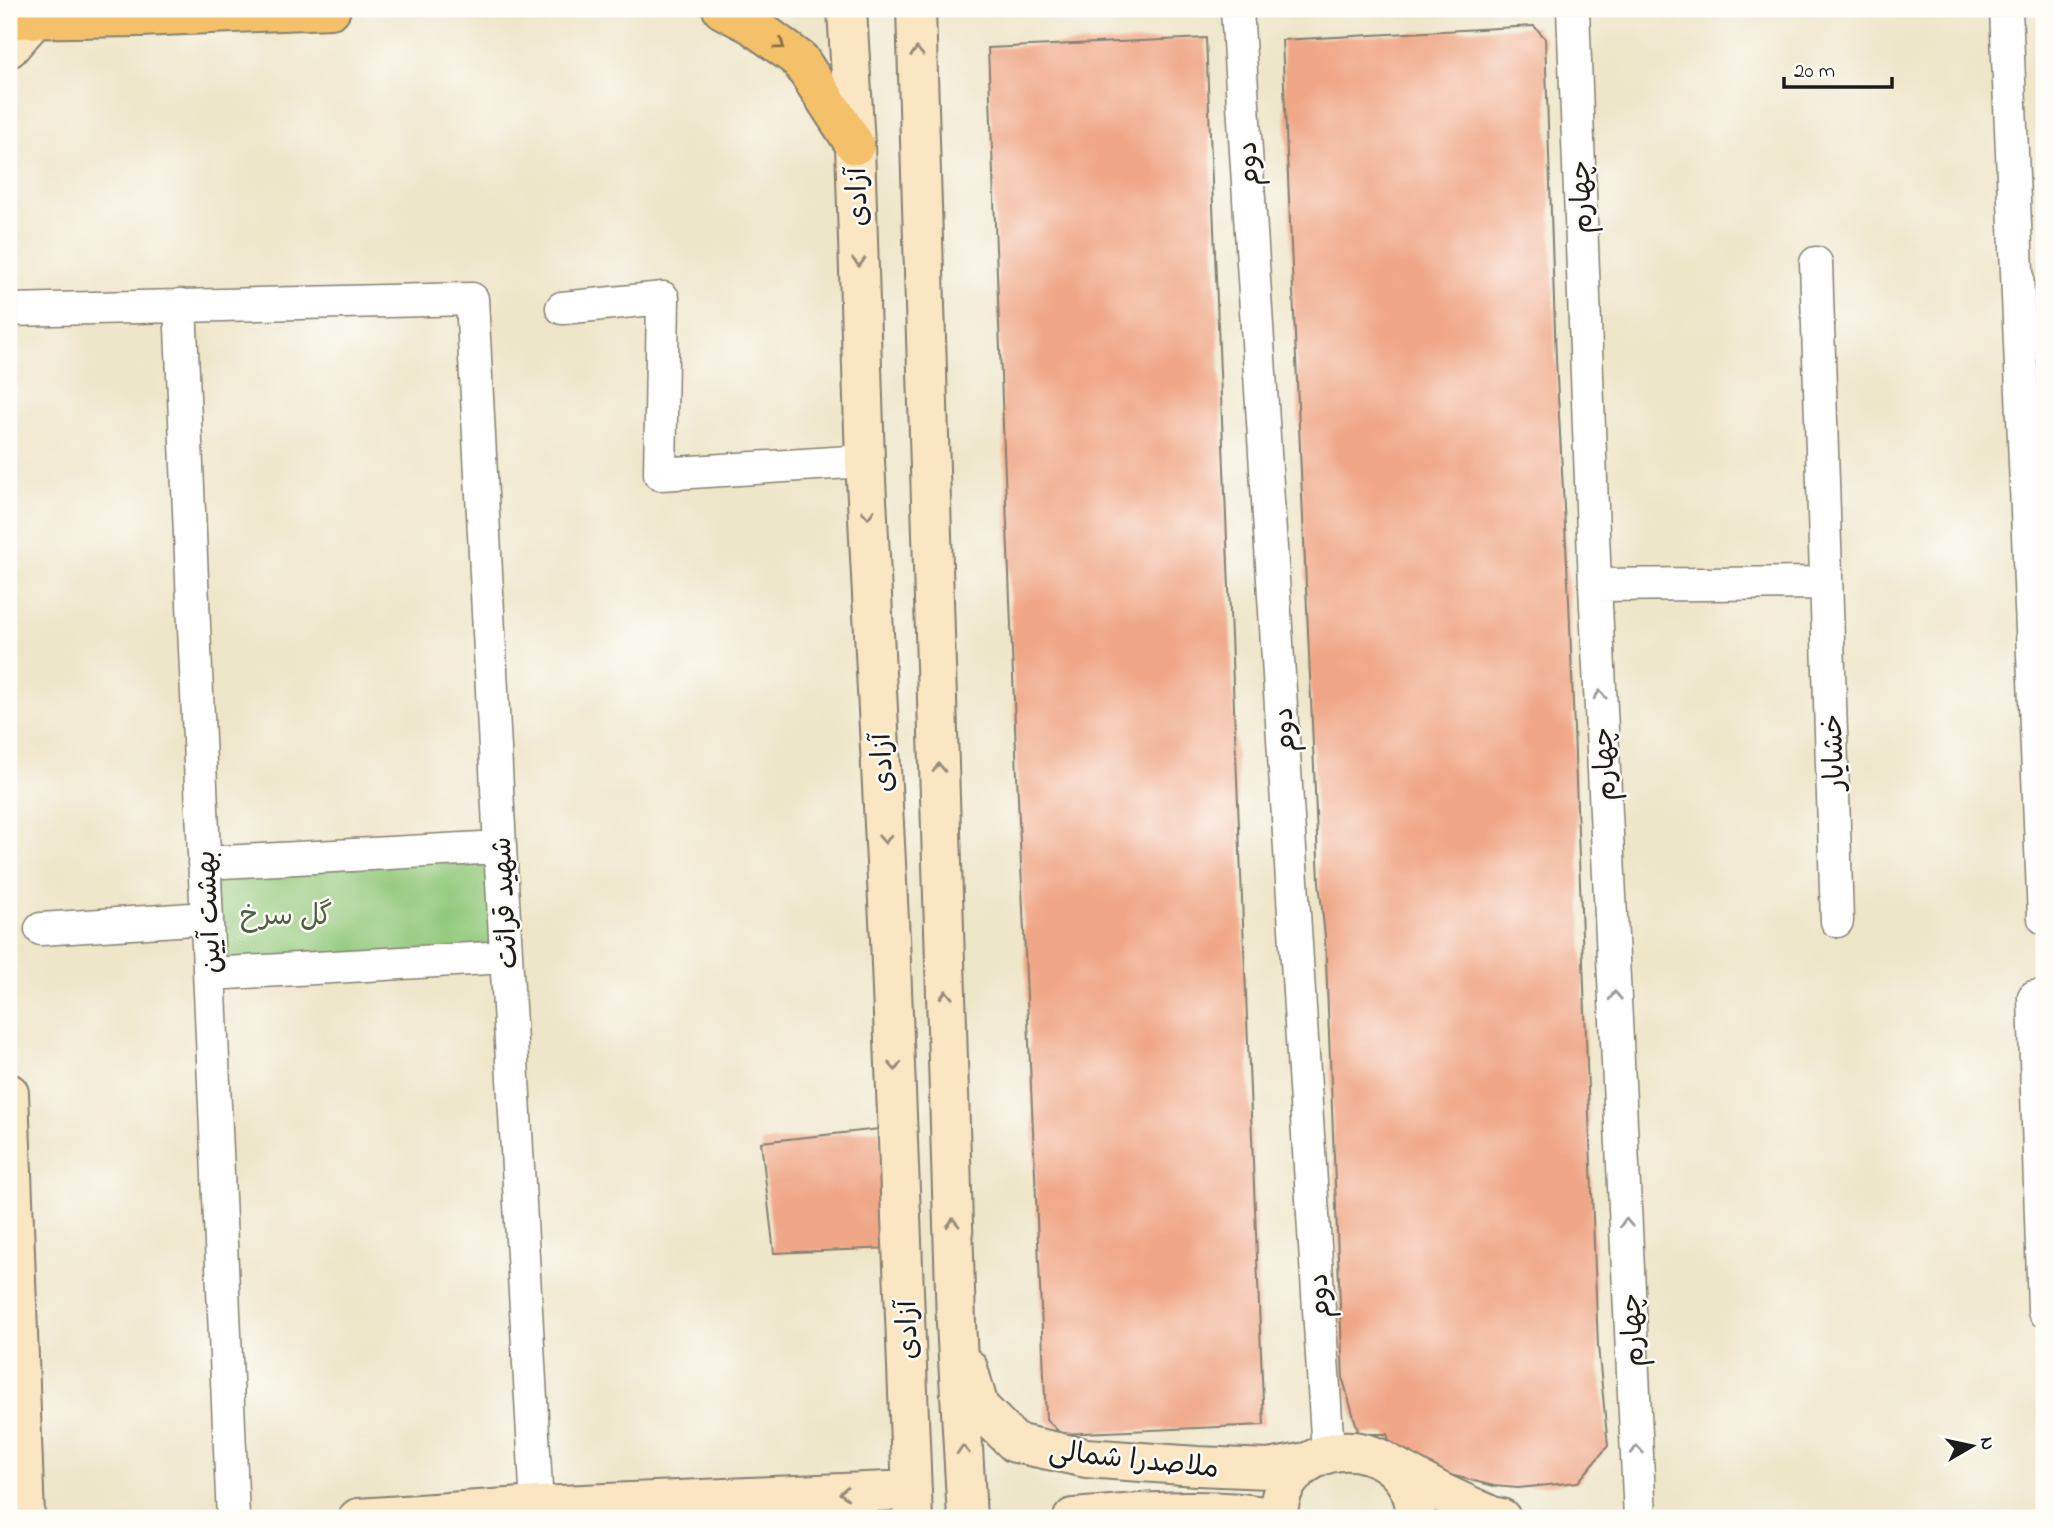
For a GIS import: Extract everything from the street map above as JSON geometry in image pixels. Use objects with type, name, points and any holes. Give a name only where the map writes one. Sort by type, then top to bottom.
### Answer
[{"type":"main road","points":[[9,48],[22,19],[331,9]]},
{"type":"main road","points":[[722,9],[751,24],[800,60],[855,145]]},
{"type":"main road","name":"آزادی","points":[[847,9],[855,145],[865,461],[890,939],[912,1504]]},
{"type":"main road","name":"آزادی","points":[[916,9],[956,1323],[967,1518]]},
{"type":"main road","points":[[890,939],[944,937]]},
{"type":"main road","points":[[9,1093],[25,1518]]},
{"type":"main road","name":"ملاصدرا شمالی","points":[[956,1323],[979,1407],[1016,1443],[1086,1458],[1269,1469],[1352,1450],[1380,1458]]},
{"type":"main road","points":[[1276,1518],[1281,1494],[1290,1479],[1318,1457]]},
{"type":"main road","points":[[1380,1458],[1399,1473],[1412,1494],[1416,1518]]},
{"type":"main road","points":[[1380,1458],[1440,1492],[1492,1517],[1501,1518]]},
{"type":"main road","points":[[358,1518],[537,1506],[912,1504]]},
{"type":"main road","name":"ملاصدرا شمالی","points":[[1073,1518],[1219,1511],[1276,1518]]},
{"type":"street","name":"دوم","points":[[1237,9],[1318,1457]]},
{"type":"street","name":"چهارم","points":[[1573,9],[1595,585],[1640,1518]]},
{"type":"street","points":[[2006,9],[2044,918]]},
{"type":"street","name":"خشایار","points":[[1816,263],[1837,922]]},
{"type":"street","points":[[562,308],[663,298],[660,474],[865,461]]},
{"type":"street","name":"شهید قرائت","points":[[180,305],[472,299],[537,1506]]},
{"type":"street","points":[[9,310],[180,305]]},
{"type":"street","name":"بهشت آیین","points":[[180,305],[233,1518]]},
{"type":"street","points":[[1595,585],[1826,583]]},
{"type":"street","points":[[204,863],[500,847]]},
{"type":"street","points":[[41,929],[208,918]]},
{"type":"street","points":[[210,974],[506,957]]},
{"type":"street","points":[[2034,997],[2044,1311]]},
{"type":"green space","name":"گل سرخ","points":[[500,847],[506,957],[210,974],[204,863]]},
{"type":"building","points":[[1534,26],[1545,38],[1598,1346],[1608,1446],[1578,1482],[1518,1488],[1494,1486],[1450,1475],[1403,1457],[1391,1447],[1387,1434],[1359,1434],[1343,1380],[1325,936],[1319,882],[1282,40]]},
{"type":"building","points":[[1206,38],[1264,1425],[1061,1434],[1046,1419],[988,48]]},
{"type":"building","points":[[879,1129],[892,1248],[774,1253],[761,1142]]}]
